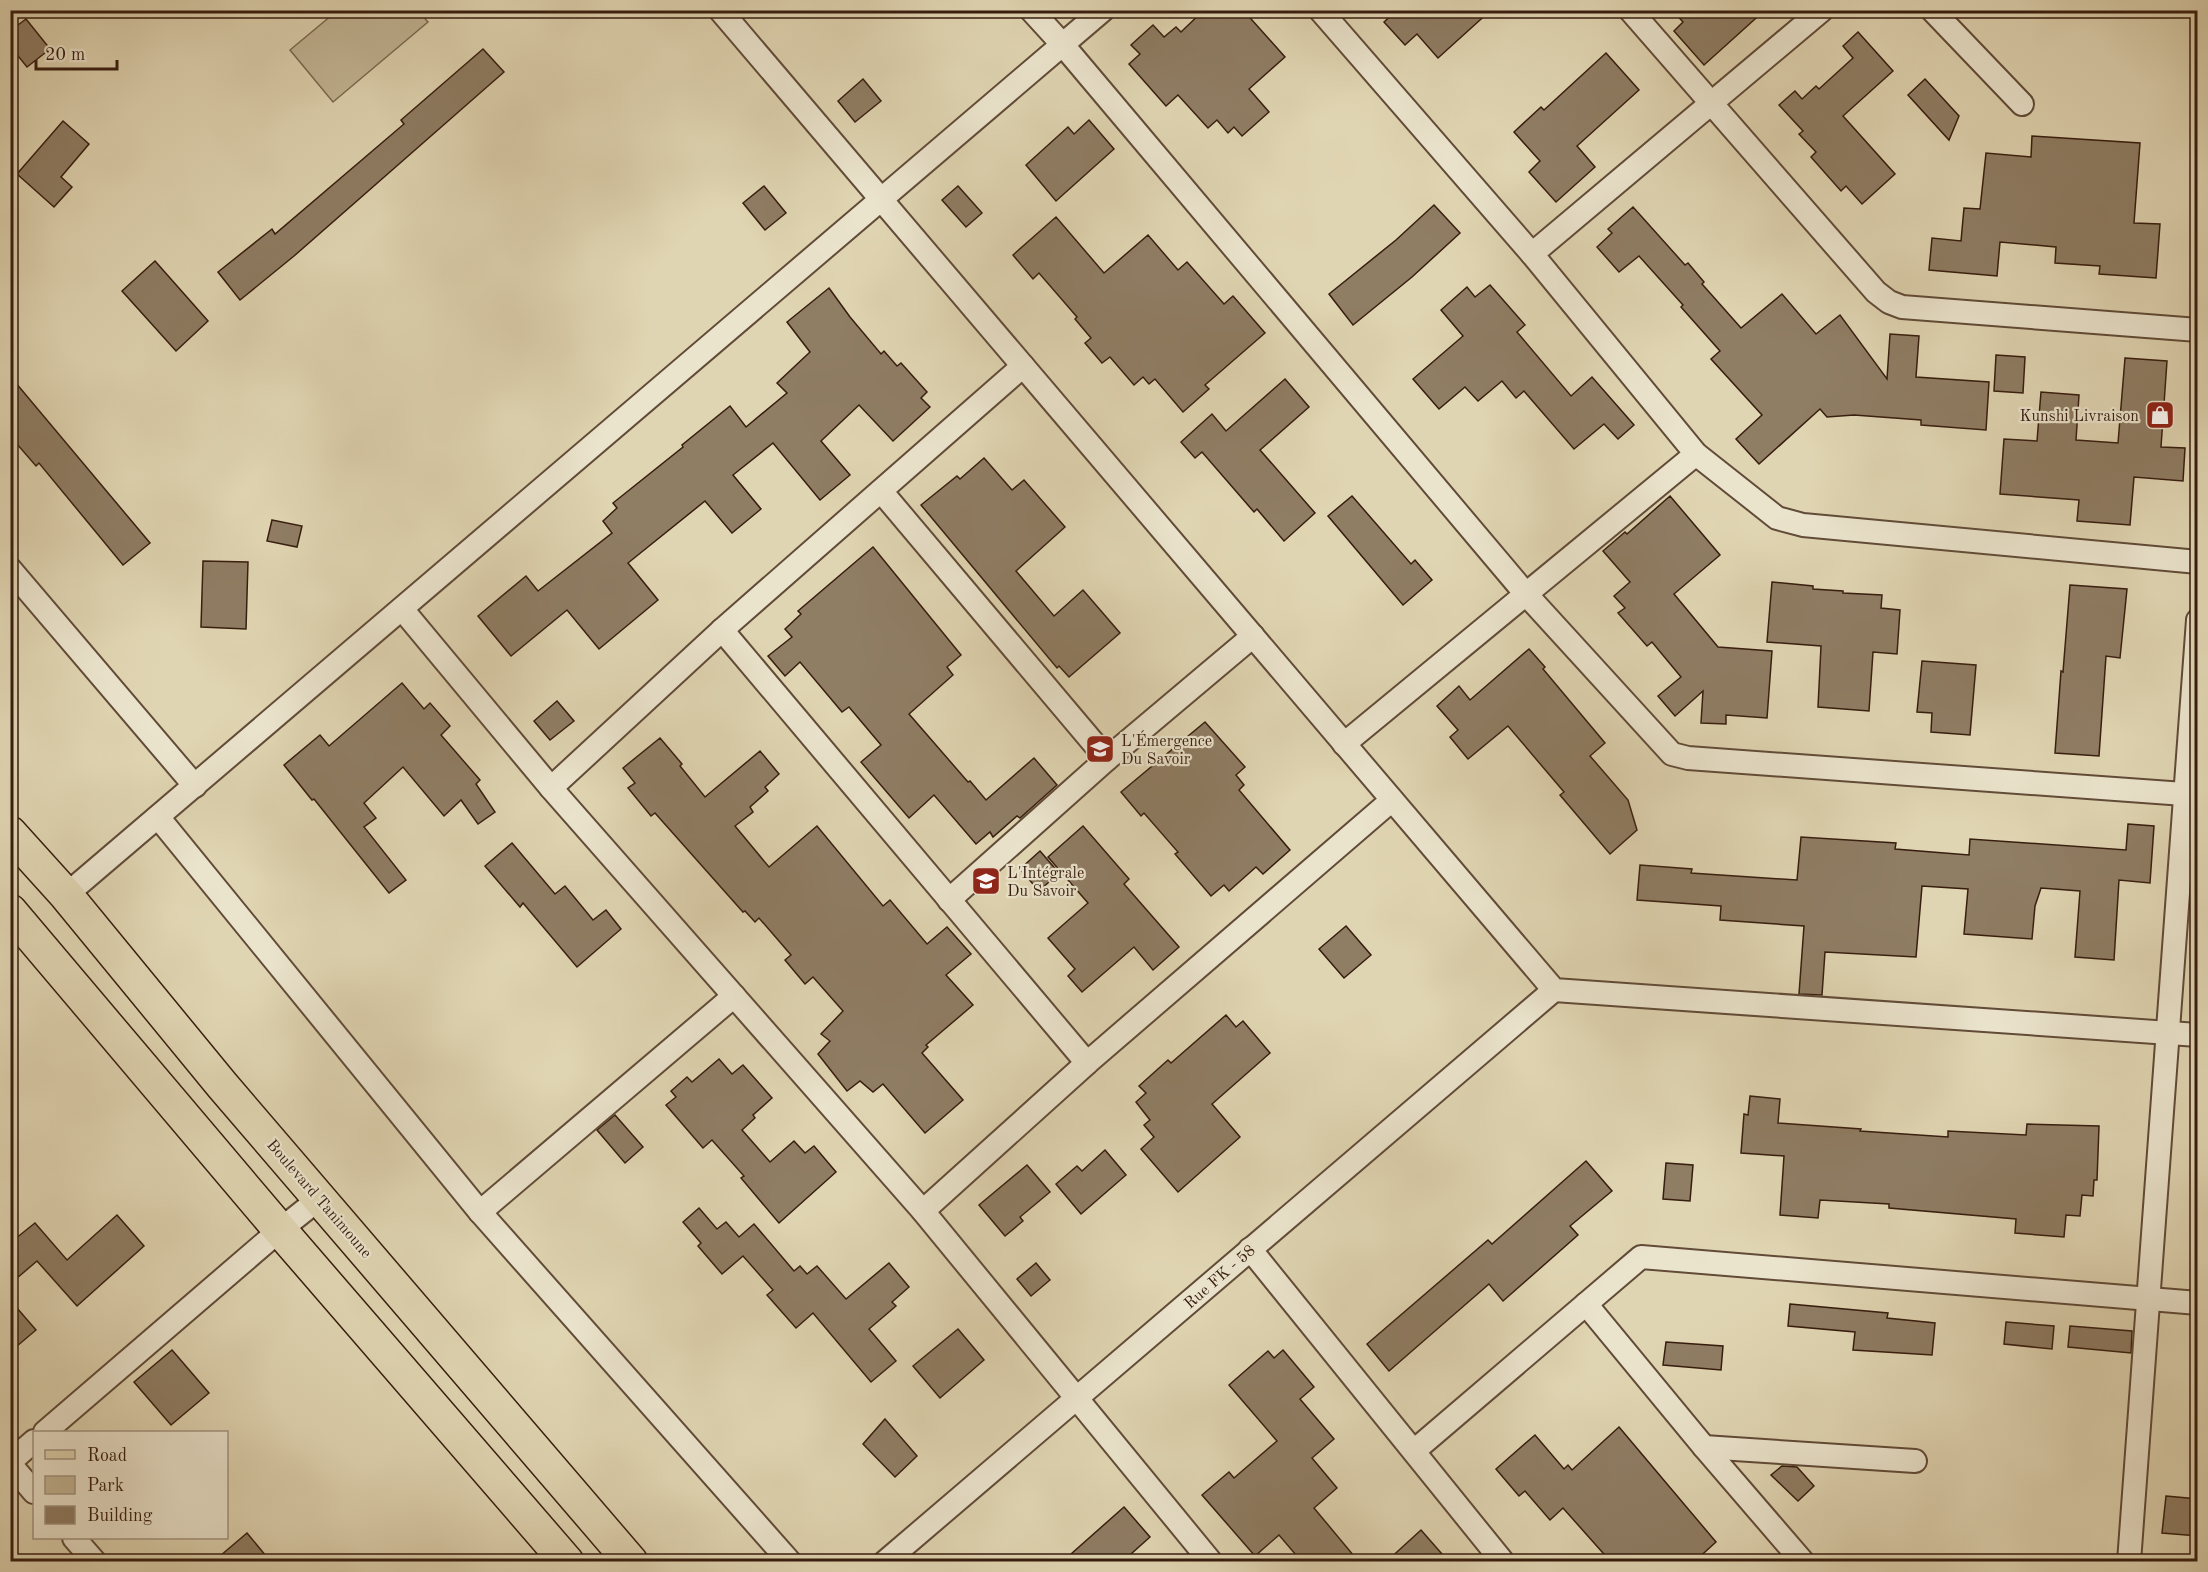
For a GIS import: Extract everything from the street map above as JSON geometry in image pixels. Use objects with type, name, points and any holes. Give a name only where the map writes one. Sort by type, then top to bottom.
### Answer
[{"type":"main road","name":"Boulevard Tanimoune","points":[[10,833],[66,895],[222,1085],[631,1562]]},
{"type":"main road","points":[[10,911],[280,1230],[567,1562]]},
{"type":"street","points":[[720,10],[1554,990],[2198,1035]]},
{"type":"street","points":[[1031,10],[1525,592],[1672,754],[1688,758],[2191,794]]},
{"type":"street","points":[[66,895],[1103,10]]},
{"type":"street","points":[[1320,10],[1532,254],[1696,454],[1777,518],[1792,523],[2198,562]]},
{"type":"street","points":[[1630,10],[1876,292],[1888,302],[1902,307],[2198,330]]},
{"type":"street","points":[[1532,254],[1822,10]]},
{"type":"street","points":[[1932,10],[2022,104]]},
{"type":"street","points":[[551,788],[722,630],[1023,366]]},
{"type":"street","points":[[1344,744],[1525,592],[1696,454]]},
{"type":"street","points":[[881,491],[1107,759]]},
{"type":"street","points":[[10,569],[195,786]]},
{"type":"street","points":[[402,609],[551,788],[923,1211],[1211,1562]]},
{"type":"street","points":[[2129,1562],[2168,1033],[2191,794],[2198,620]]},
{"type":"street","points":[[722,630],[1087,1063]]},
{"type":"street","points":[[949,900],[1107,759],[1253,636]]},
{"type":"street","points":[[923,1211],[1087,1063],[1392,800]]},
{"type":"street","points":[[158,817],[480,1212],[790,1562]]},
{"type":"street","name":"Rue FK - 58","points":[[885,1562],[1554,990]]},
{"type":"street","points":[[480,1212],[734,996]]},
{"type":"street","points":[[46,1431],[320,1198]]},
{"type":"street","points":[[1251,1249],[1503,1562]]},
{"type":"street","points":[[1414,1451],[1641,1257],[2198,1303]]},
{"type":"street","points":[[1586,1304],[1803,1562]]},
{"type":"street","points":[[33,1442],[10,1463],[33,1491]]},
{"type":"street","points":[[1704,1447],[1915,1461]]},
{"type":"street","points":[[75,1539],[94,1562]]},
{"type":"green space","points":[[338,10],[418,11],[428,22],[333,102],[290,50]]},
{"type":"building","points":[[1204,10],[1243,10],[1285,57],[1249,89],[1269,112],[1242,136],[1234,127],[1228,133],[1217,120],[1208,128],[1178,95],[1166,106],[1129,64],[1140,54],[1131,45],[1153,25],[1164,37],[1176,27],[1181,32]]},
{"type":"building","points":[[1397,10],[1491,10],[1438,58],[1417,34],[1405,45],[1384,22]]},
{"type":"building","points":[[1672,10],[1765,10],[1704,65],[1674,31],[1683,22]]},
{"type":"building","points":[[26,19],[50,49],[27,67],[10,46],[10,31]]},
{"type":"building","points":[[1858,32],[1893,71],[1843,116],[1895,174],[1862,204],[1846,186],[1841,191],[1811,157],[1816,152],[1799,134],[1803,131],[1779,105],[1795,91],[1802,99],[1816,86],[1819,89],[1853,58],[1843,46]]},
{"type":"building","points":[[483,49],[504,72],[294,256],[240,300],[218,272],[272,229],[275,234],[404,124],[401,120]]},
{"type":"building","points":[[1606,53],[1639,90],[1577,146],[1595,167],[1556,202],[1529,172],[1540,161],[1514,132],[1541,107],[1544,110]]},
{"type":"building","points":[[863,79],[881,101],[855,122],[838,101]]},
{"type":"building","points":[[1925,79],[1959,116],[1949,140],[1908,95]]},
{"type":"building","points":[[1089,120],[1114,149],[1056,201],[1026,165],[1068,127],[1074,134]]},
{"type":"building","points":[[63,121],[89,144],[61,177],[72,187],[54,207],[17,174]]},
{"type":"building","points":[[2032,136],[2140,143],[2134,223],[2160,224],[2156,278],[2099,274],[2100,266],[2055,263],[2056,247],[2000,242],[1997,276],[1929,270],[1932,238],[1961,241],[1964,208],[1980,209],[1986,153],[2031,157]]},
{"type":"building","points":[[764,186],[786,213],[765,230],[743,203]]},
{"type":"building","points":[[958,186],[982,213],[966,227],[942,200]]},
{"type":"building","points":[[1434,205],[1460,233],[1412,277],[1353,325],[1329,294],[1396,240]]},
{"type":"building","points":[[1633,207],[1685,265],[1688,263],[1704,282],[1702,284],[1741,328],[1782,294],[1816,334],[1840,315],[1887,379],[1890,334],[1919,336],[1916,377],[1989,382],[1986,430],[1921,425],[1921,420],[1854,415],[1827,417],[1820,409],[1759,464],[1736,439],[1762,415],[1711,359],[1720,351],[1639,256],[1619,272],[1597,247],[1612,233],[1608,229]]},
{"type":"building","points":[[1056,217],[1104,273],[1148,235],[1178,270],[1187,262],[1224,304],[1233,296],[1265,333],[1205,385],[1209,389],[1183,412],[1155,379],[1149,384],[1143,377],[1134,385],[1110,357],[1102,363],[1085,343],[1091,338],[1075,319],[1077,317],[1039,273],[1033,279],[1013,255]]},
{"type":"building","points":[[155,261],[208,321],[176,351],[122,291]]},
{"type":"building","points":[[1490,285],[1525,325],[1517,332],[1571,396],[1592,377],[1634,425],[1618,439],[1604,424],[1574,449],[1524,391],[1516,398],[1502,381],[1478,401],[1465,387],[1439,409],[1413,379],[1463,336],[1441,310],[1467,287],[1475,297]]},
{"type":"building","points":[[829,288],[881,354],[884,351],[897,366],[901,363],[927,392],[921,398],[930,407],[893,441],[859,405],[821,441],[850,475],[820,500],[773,443],[733,475],[761,509],[732,533],[705,501],[628,563],[658,600],[599,649],[567,610],[511,656],[478,616],[526,576],[538,591],[612,533],[603,521],[617,508],[613,503],[730,406],[746,427],[787,393],[777,383],[810,352],[787,322]]},
{"type":"building","points":[[1996,355],[2025,357],[2023,393],[1994,391]]},
{"type":"building","points":[[2125,358],[2167,361],[2161,447],[2185,448],[2183,481],[2134,477],[2130,525],[2077,521],[2079,500],[2000,494],[2004,439],[2037,441],[2041,392],[2079,395],[2076,440],[2118,443]]},
{"type":"building","points":[[10,376],[150,543],[123,565],[39,463],[36,466],[10,436]]},
{"type":"building","points":[[1285,379],[1309,407],[1260,450],[1315,513],[1284,541],[1257,509],[1254,512],[1202,452],[1195,458],[1181,442],[1212,414],[1226,431]]},
{"type":"building","points":[[984,458],[1012,490],[1024,480],[1065,527],[1016,571],[1054,616],[1083,590],[1120,633],[1069,677],[1059,666],[1057,668],[921,505],[957,476],[960,479]]},
{"type":"building","points":[[1352,496],[1411,564],[1415,560],[1432,580],[1403,605],[1328,516]]},
{"type":"building","points":[[1670,496],[1720,555],[1674,594],[1718,647],[1772,651],[1767,718],[1726,715],[1726,724],[1701,723],[1703,691],[1675,716],[1658,696],[1681,677],[1652,642],[1647,646],[1618,613],[1625,608],[1614,596],[1630,582],[1603,551],[1625,532],[1627,534]]},
{"type":"building","points":[[272,520],[302,526],[297,547],[267,541]]},
{"type":"building","points":[[873,547],[961,655],[947,667],[953,675],[909,714],[986,800],[1034,758],[1057,785],[1020,818],[1017,816],[993,837],[990,832],[976,844],[934,795],[909,818],[861,762],[881,745],[849,707],[842,712],[800,662],[785,676],[768,656],[792,637],[785,629],[801,614],[798,611]]},
{"type":"building","points":[[203,561],[248,562],[246,629],[201,627]]},
{"type":"building","points":[[1772,582],[1813,586],[1813,589],[1843,591],[1843,593],[1882,595],[1881,608],[1900,610],[1897,654],[1873,652],[1869,711],[1818,707],[1821,646],[1767,642]]},
{"type":"building","points":[[2070,585],[2127,589],[2120,658],[2106,656],[2099,756],[2055,753]]},
{"type":"building","points":[[1529,649],[1605,743],[1590,756],[1628,800],[1637,830],[1610,854],[1560,795],[1564,792],[1508,726],[1468,759],[1450,737],[1458,730],[1437,706],[1459,686],[1470,700]]},
{"type":"building","points":[[1922,661],[1976,665],[1970,735],[1931,732],[1932,713],[1917,712]]},
{"type":"building","points":[[402,683],[424,709],[430,703],[450,726],[441,735],[480,780],[476,784],[495,812],[478,824],[461,800],[444,816],[403,767],[364,803],[376,818],[364,827],[406,880],[389,893],[284,765],[320,735],[329,746]]},
{"type":"building","points":[[557,701],[574,721],[550,740],[534,721]]},
{"type":"building","points":[[1205,722],[1245,767],[1236,775],[1244,785],[1239,790],[1290,850],[1263,874],[1256,867],[1229,891],[1224,885],[1211,896],[1175,854],[1178,852],[1144,813],[1141,816],[1121,792]]},
{"type":"building","points":[[660,738],[705,797],[760,751],[779,774],[765,787],[768,791],[750,807],[753,812],[735,826],[769,867],[817,826],[883,906],[890,900],[927,944],[947,927],[971,954],[946,975],[973,1005],[926,1045],[928,1047],[922,1053],[963,1100],[925,1133],[883,1084],[873,1092],[860,1081],[847,1091],[818,1054],[830,1041],[821,1034],[843,1011],[813,977],[805,984],[785,960],[791,955],[759,918],[755,922],[745,911],[743,912],[655,813],[651,816],[628,788],[635,783],[623,768]]},
{"type":"building","points":[[2128,824],[2154,826],[2150,883],[2119,880],[2114,960],[2075,957],[2080,891],[2041,888],[2035,906],[2032,939],[1964,934],[1968,889],[1922,886],[1916,957],[1825,952],[1822,995],[1799,994],[1804,926],[1720,920],[1721,906],[1637,900],[1640,865],[1692,869],[1691,873],[1797,880],[1801,837],[1896,843],[1895,849],[1969,855],[1970,839],[2126,850]]},
{"type":"building","points":[[1083,826],[1129,879],[1124,884],[1179,947],[1153,970],[1134,947],[1082,992],[1068,976],[1075,969],[1048,938],[1088,903],[1048,857]]},
{"type":"building","points":[[512,843],[555,894],[565,886],[593,920],[606,910],[621,929],[577,967],[523,903],[520,907],[485,866]]},
{"type":"building","points":[[1040,851],[1059,873],[1039,891],[1020,869]]},
{"type":"building","points":[[1346,926],[1371,955],[1344,978],[1319,949]]},
{"type":"building","points":[[1226,1015],[1236,1027],[1243,1021],[1270,1053],[1212,1104],[1240,1137],[1178,1192],[1141,1149],[1154,1137],[1144,1125],[1150,1120],[1136,1102],[1146,1093],[1139,1086],[1168,1060],[1171,1063]]},
{"type":"building","points":[[719,1059],[732,1074],[743,1065],[772,1098],[753,1115],[755,1118],[742,1130],[770,1162],[794,1141],[805,1153],[814,1146],[836,1172],[779,1223],[741,1178],[744,1176],[712,1140],[703,1148],[666,1105],[676,1097],[671,1091],[687,1077],[692,1082]]},
{"type":"building","points":[[1750,1096],[1780,1099],[1778,1123],[1861,1129],[1860,1131],[1948,1137],[1948,1131],[2026,1135],[2027,1124],[2099,1126],[2097,1180],[2094,1180],[2093,1196],[2082,1195],[2080,1216],[2066,1215],[2064,1237],[2015,1233],[2016,1219],[1889,1208],[1889,1204],[1820,1200],[1818,1218],[1780,1215],[1784,1156],[1741,1153],[1744,1114],[1748,1115]]},
{"type":"building","points":[[615,1115],[643,1147],[625,1163],[597,1130]]},
{"type":"building","points":[[1105,1150],[1126,1175],[1081,1214],[1056,1184],[1077,1166],[1082,1171]]},
{"type":"building","points":[[1586,1161],[1612,1191],[1570,1226],[1578,1235],[1503,1301],[1489,1284],[1389,1371],[1367,1344],[1488,1240],[1492,1244]]},
{"type":"building","points":[[1666,1163],[1693,1165],[1690,1201],[1663,1199]]},
{"type":"building","points":[[1027,1165],[1050,1192],[1020,1217],[1023,1221],[1005,1236],[979,1205]]},
{"type":"building","points":[[699,1208],[717,1229],[726,1222],[739,1237],[754,1224],[794,1271],[800,1266],[807,1274],[817,1266],[846,1299],[889,1263],[909,1287],[892,1302],[896,1306],[869,1329],[896,1361],[871,1382],[813,1313],[796,1328],[767,1295],[773,1290],[743,1256],[722,1274],[698,1246],[701,1243],[683,1222]]},
{"type":"building","points":[[117,1215],[144,1246],[77,1306],[37,1261],[10,1284],[10,1243],[35,1223],[67,1260]]},
{"type":"building","points":[[1036,1263],[1050,1280],[1031,1296],[1017,1279]]},
{"type":"building","points":[[10,1300],[36,1330],[10,1352]]},
{"type":"building","points":[[1790,1304],[1888,1313],[1887,1318],[1935,1323],[1932,1355],[1853,1350],[1855,1332],[1788,1326]]},
{"type":"building","points":[[2006,1322],[2054,1326],[2052,1349],[2004,1344]]},
{"type":"building","points":[[2070,1326],[2132,1331],[2131,1353],[2068,1347]]},
{"type":"building","points":[[958,1329],[984,1360],[940,1398],[913,1366]]},
{"type":"building","points":[[1666,1342],[1723,1346],[1721,1370],[1663,1365]]},
{"type":"building","points":[[172,1350],[209,1393],[171,1425],[134,1382]]},
{"type":"building","points":[[1283,1350],[1314,1387],[1300,1399],[1334,1439],[1312,1458],[1337,1488],[1314,1508],[1359,1562],[1302,1562],[1279,1535],[1255,1556],[1202,1495],[1229,1472],[1234,1478],[1277,1441],[1229,1385],[1268,1351],[1274,1358]]},
{"type":"building","points":[[885,1419],[917,1456],[895,1477],[863,1444]]},
{"type":"building","points":[[1619,1427],[1716,1542],[1694,1562],[1611,1562],[1563,1508],[1550,1520],[1525,1491],[1519,1496],[1496,1469],[1535,1435],[1564,1469],[1568,1465],[1572,1470]]},
{"type":"building","points":[[1782,1466],[1797,1467],[1814,1486],[1798,1501],[1771,1475]]},
{"type":"building","points":[[2166,1496],[2198,1499],[2198,1536],[2162,1533]]},
{"type":"building","points":[[1124,1507],[1150,1537],[1122,1562],[1062,1562]]},
{"type":"building","points":[[1421,1530],[1449,1562],[1386,1562]]},
{"type":"building","points":[[247,1533],[271,1562],[213,1562]]},
{"type":"place","name":"Kunshi Livraison","points":[[2160,415]]},
{"type":"place","name":"L'Émergence Du Savoir","points":[[1100,749]]},
{"type":"place","name":"L'Intégrale Du Savoir","points":[[986,881]]}]
